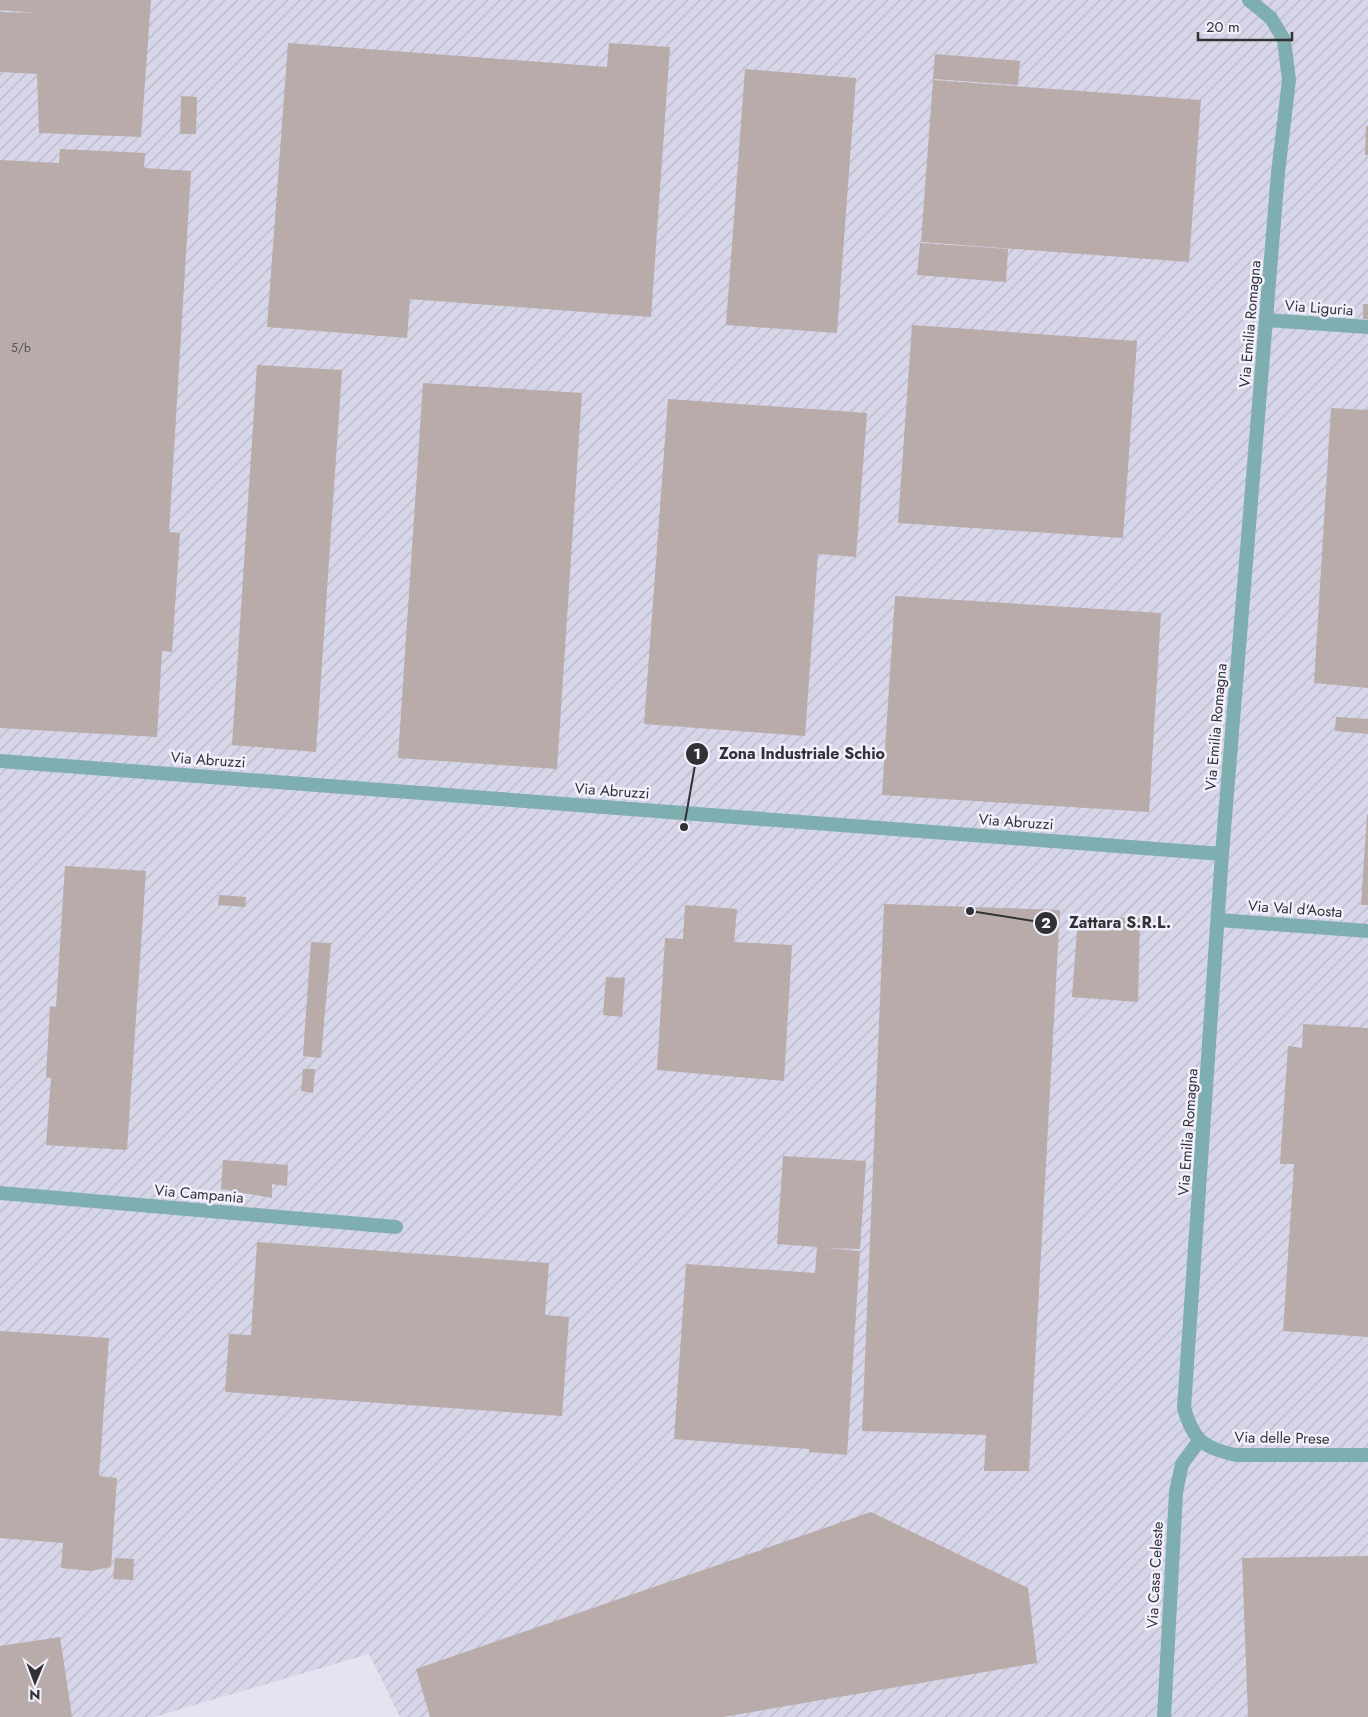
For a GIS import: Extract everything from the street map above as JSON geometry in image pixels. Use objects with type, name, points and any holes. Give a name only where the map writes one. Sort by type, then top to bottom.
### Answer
[{"type":"street","name":"Via Emilia Romagna","points":[[1199,1440],[1189,1425],[1184,1408],[1219,920],[1222,854],[1278,173],[1289,80],[1284,40],[1271,18],[1249,0]]},
{"type":"street","name":"Via Liguria","points":[[1267,320],[1368,327]]},
{"type":"street","name":"Via Abruzzi","points":[[0,761],[1222,854]]},
{"type":"street","name":"Via Val d'Aosta","points":[[1219,920],[1368,931]]},
{"type":"street","name":"Via Campania","points":[[0,1193],[396,1227]]},
{"type":"street","name":"Via delle Prese","points":[[1199,1440],[1216,1451],[1236,1455],[1368,1455]]},
{"type":"street","name":"Via Casa Celeste","points":[[1164,1717],[1176,1492],[1182,1464],[1199,1440]]},
{"type":"shaded area","points":[[0,0],[1368,0],[1368,1717],[400,1717],[369,1654],[154,1717],[0,1717]]},
{"type":"building","points":[[0,0],[151,0],[141,137],[39,133],[37,74],[0,72],[0,12],[36,13],[0,10]]},
{"type":"building","points":[[288,43],[607,67],[609,43],[670,47],[651,317],[410,299],[407,338],[267,327]]},
{"type":"building","points":[[935,54],[1020,61],[1018,85],[933,79]]},
{"type":"building","points":[[745,69],[856,78],[837,333],[726,325]]},
{"type":"building","points":[[933,80],[1201,100],[1189,262],[921,242]]},
{"type":"building","points":[[181,96],[197,97],[196,134],[180,134]]},
{"type":"building","points":[[1366,126],[1368,126],[1368,155],[1365,155]]},
{"type":"building","points":[[60,149],[145,153],[144,168],[191,171],[169,532],[180,533],[172,652],[162,651],[157,737],[0,728],[0,160],[59,163]]},
{"type":"building","points":[[920,243],[1008,249],[1006,282],[917,275]]},
{"type":"building","points":[[1363,304],[1368,304],[1368,319],[1363,319]]},
{"type":"building","points":[[912,325],[1137,341],[1123,538],[898,523]]},
{"type":"building","points":[[257,365],[342,370],[316,752],[232,745]]},
{"type":"building","points":[[423,383],[582,393],[557,769],[398,758]]},
{"type":"building","points":[[668,399],[867,413],[856,557],[818,554],[805,736],[644,724]]},
{"type":"building","points":[[1331,408],[1368,410],[1368,688],[1314,683]]},
{"type":"building","points":[[895,596],[1161,613],[1149,812],[882,795]]},
{"type":"building","points":[[1336,717],[1368,719],[1368,734],[1335,731]]},
{"type":"building","points":[[1367,815],[1368,905],[1361,905]]},
{"type":"building","points":[[65,866],[146,871],[127,1150],[46,1145],[51,1078],[46,1077],[50,1006],[56,1007]]},
{"type":"building","points":[[219,895],[246,897],[245,907],[218,905]]},
{"type":"building","points":[[884,904],[1060,910],[1029,1471],[984,1471],[986,1435],[862,1431]]},
{"type":"building","points":[[685,905],[737,909],[734,942],[792,945],[784,1081],[657,1070],[665,938],[683,939]]},
{"type":"building","points":[[1078,917],[1140,918],[1138,1002],[1072,997]]},
{"type":"building","points":[[311,942],[331,943],[321,1058],[303,1056]]},
{"type":"building","points":[[606,977],[625,978],[622,1017],[603,1015]]},
{"type":"building","points":[[1303,1024],[1368,1028],[1368,1337],[1283,1331],[1294,1164],[1280,1164],[1288,1046],[1302,1048]]},
{"type":"building","points":[[303,1069],[315,1069],[313,1093],[301,1091]]},
{"type":"building","points":[[783,1156],[866,1161],[860,1249],[826,1248],[860,1251],[847,1455],[809,1452],[809,1449],[674,1439],[686,1264],[815,1273],[817,1247],[777,1244]]},
{"type":"building","points":[[223,1160],[288,1165],[287,1186],[272,1184],[272,1198],[221,1189]]},
{"type":"building","points":[[257,1242],[549,1263],[545,1315],[569,1317],[562,1416],[225,1392],[229,1334],[251,1335]]},
{"type":"building","points":[[0,1331],[109,1338],[99,1476],[117,1478],[111,1567],[91,1571],[61,1568],[63,1543],[0,1538]]},
{"type":"building","points":[[871,1512],[1028,1588],[1037,1663],[723,1717],[430,1717],[416,1669]]},
{"type":"building","points":[[1368,1556],[1368,1717],[1248,1717],[1242,1558]]},
{"type":"building","points":[[115,1558],[134,1559],[133,1580],[113,1579]]},
{"type":"building","points":[[60,1637],[72,1717],[0,1717],[0,1646]]},
{"type":"place","name":"Zona Industriale Schio","points":[[684,827]]},
{"type":"place","name":"Zattara S.R.L.","points":[[970,911]]}]
